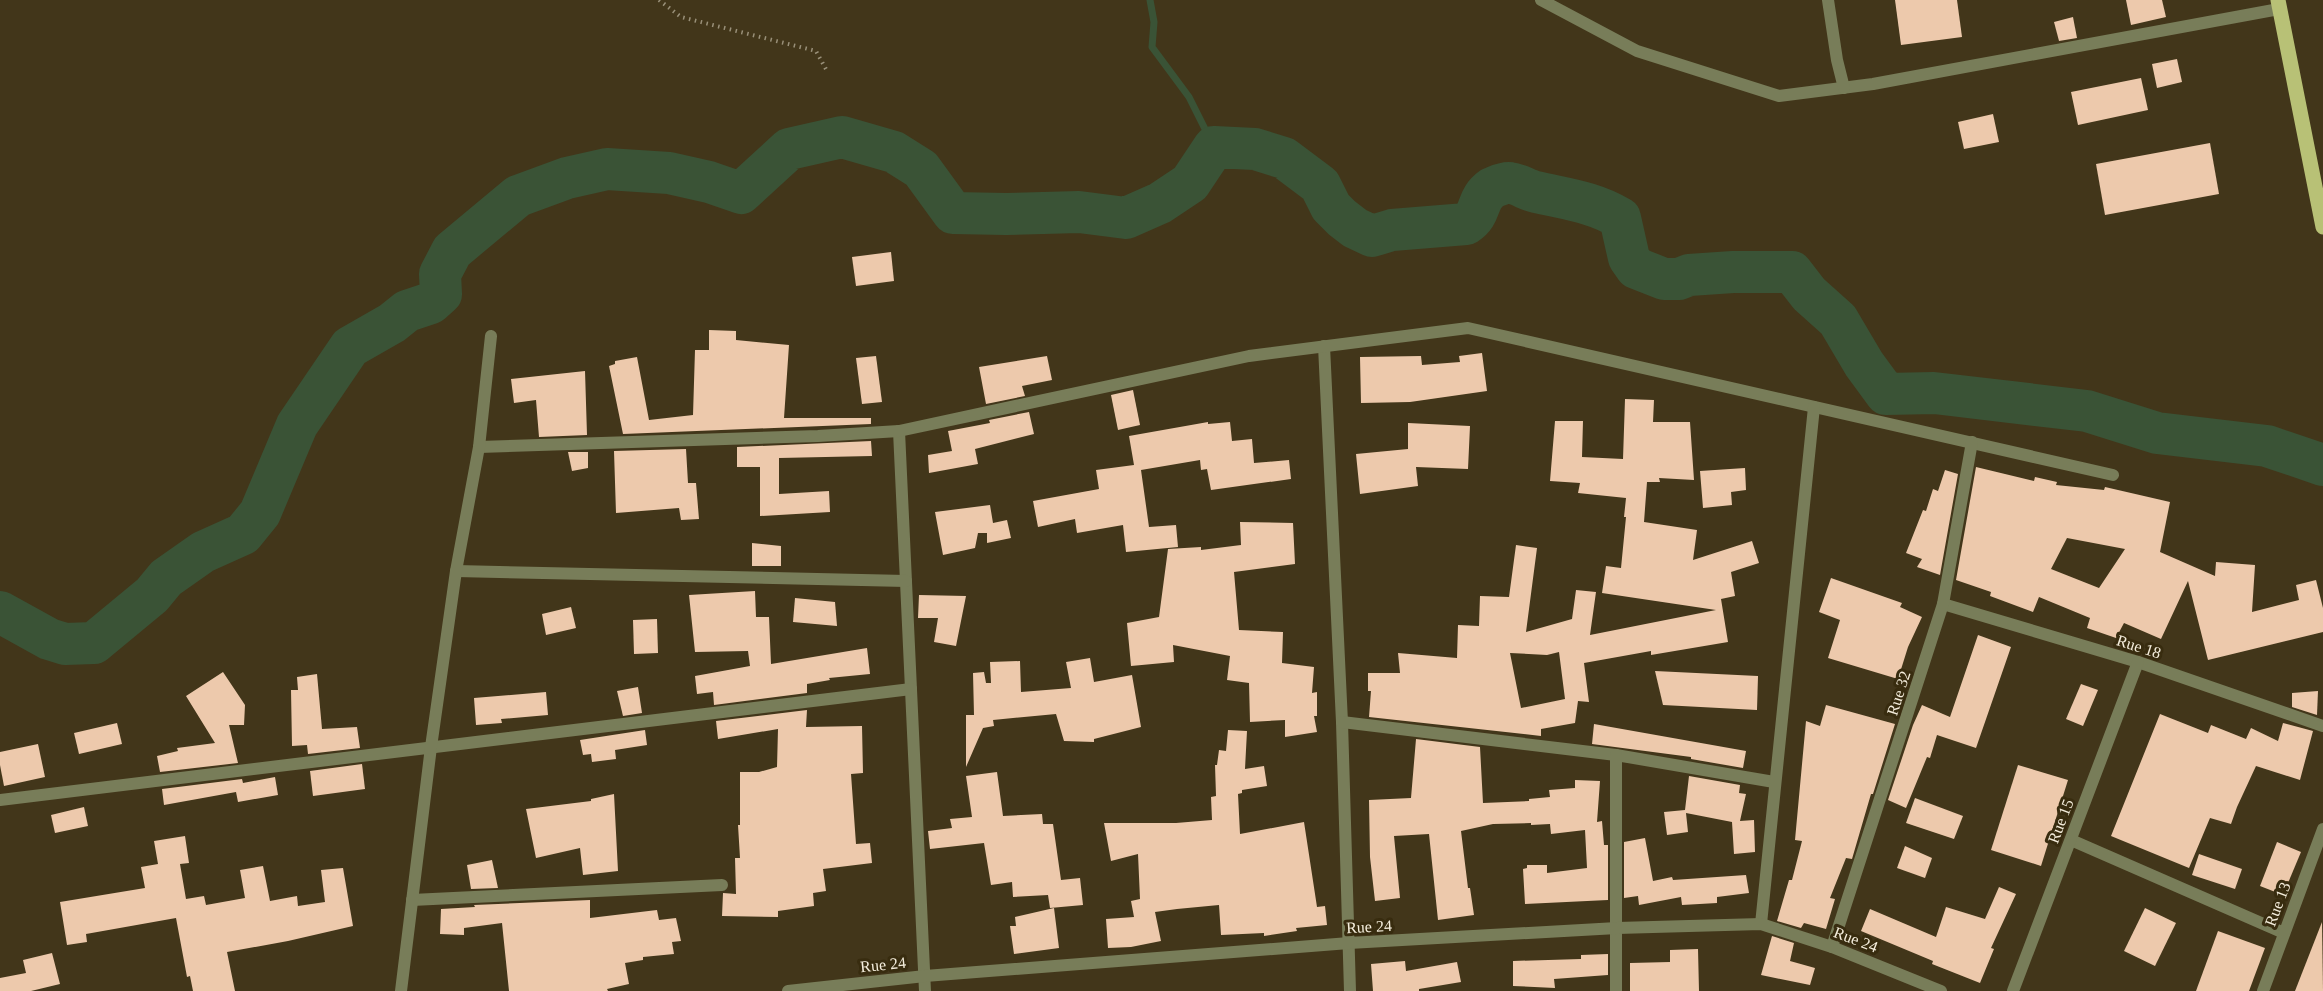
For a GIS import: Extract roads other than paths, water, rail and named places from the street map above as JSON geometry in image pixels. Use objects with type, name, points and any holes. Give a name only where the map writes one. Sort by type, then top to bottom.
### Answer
[{"type":"main road","points":[[2278,4],[2323,227]]},
{"type":"street","points":[[1540,0],[1637,51],[1779,96],[1844,88],[2278,4]]},
{"type":"street","points":[[1828,0],[1836,60],[1844,88]]},
{"type":"street","points":[[479,447],[899,431],[1249,356],[1468,328],[2113,475]]},
{"type":"street","points":[[401,991],[431,747],[456,571],[479,447],[491,336]]},
{"type":"street","points":[[1324,346],[1342,722],[1350,991]]},
{"type":"street","points":[[1761,924],[1814,407]]},
{"type":"street","points":[[899,431],[925,991]]},
{"type":"street","name":"Rue 32","points":[[1832,947],[1943,604],[1972,442]]},
{"type":"street","points":[[456,571],[906,581]]},
{"type":"street","name":"Rue 18","points":[[1943,604],[2138,662],[2323,726]]},
{"type":"street","name":"Rue 15","points":[[2013,991],[2138,662]]},
{"type":"street","points":[[0,800],[911,689]]},
{"type":"street","points":[[1342,722],[1616,755],[1774,782]]},
{"type":"street","points":[[1616,755],[1616,991]]},
{"type":"street","name":"Rue 13","points":[[2263,991],[2323,829]]},
{"type":"street","points":[[2071,840],[2284,933]]},
{"type":"street","points":[[412,900],[722,885]]},
{"type":"street","name":"Rue 24","points":[[788,991],[925,976],[1349,943],[1617,928],[1761,924],[1832,947],[1941,991]]},
{"type":"waterway","points":[[1150,0],[1154,22],[1152,47],[1189,97],[1214,147]]},
{"type":"waterway","points":[[0,612],[49,639],[65,644],[94,643],[152,595],[166,578],[203,552],[243,534],[260,513],[297,425],[350,347],[392,323],[407,311],[431,303],[441,294],[440,274],[452,251],[518,196],[567,178],[607,169],[669,173],[709,182],[741,193],[789,149],[842,137],[894,152],[921,169],[953,213],[1079,212],[1126,218],[1160,203],[1190,183],[1214,147],[1255,149],[1284,158],[1320,185],[1331,207],[1342,218],[1355,228],[1372,236],[1392,230],[1466,224],[1475,215],[1483,197],[1492,188],[1505,183],[1513,184],[1590,205],[1620,218],[1629,258],[1636,268],[1664,279],[1733,272],[1792,272],[1809,294],[1838,320],[1864,364],[1886,394],[1934,393],[2087,411],[2157,433],[2267,446],[2323,465]]}]
